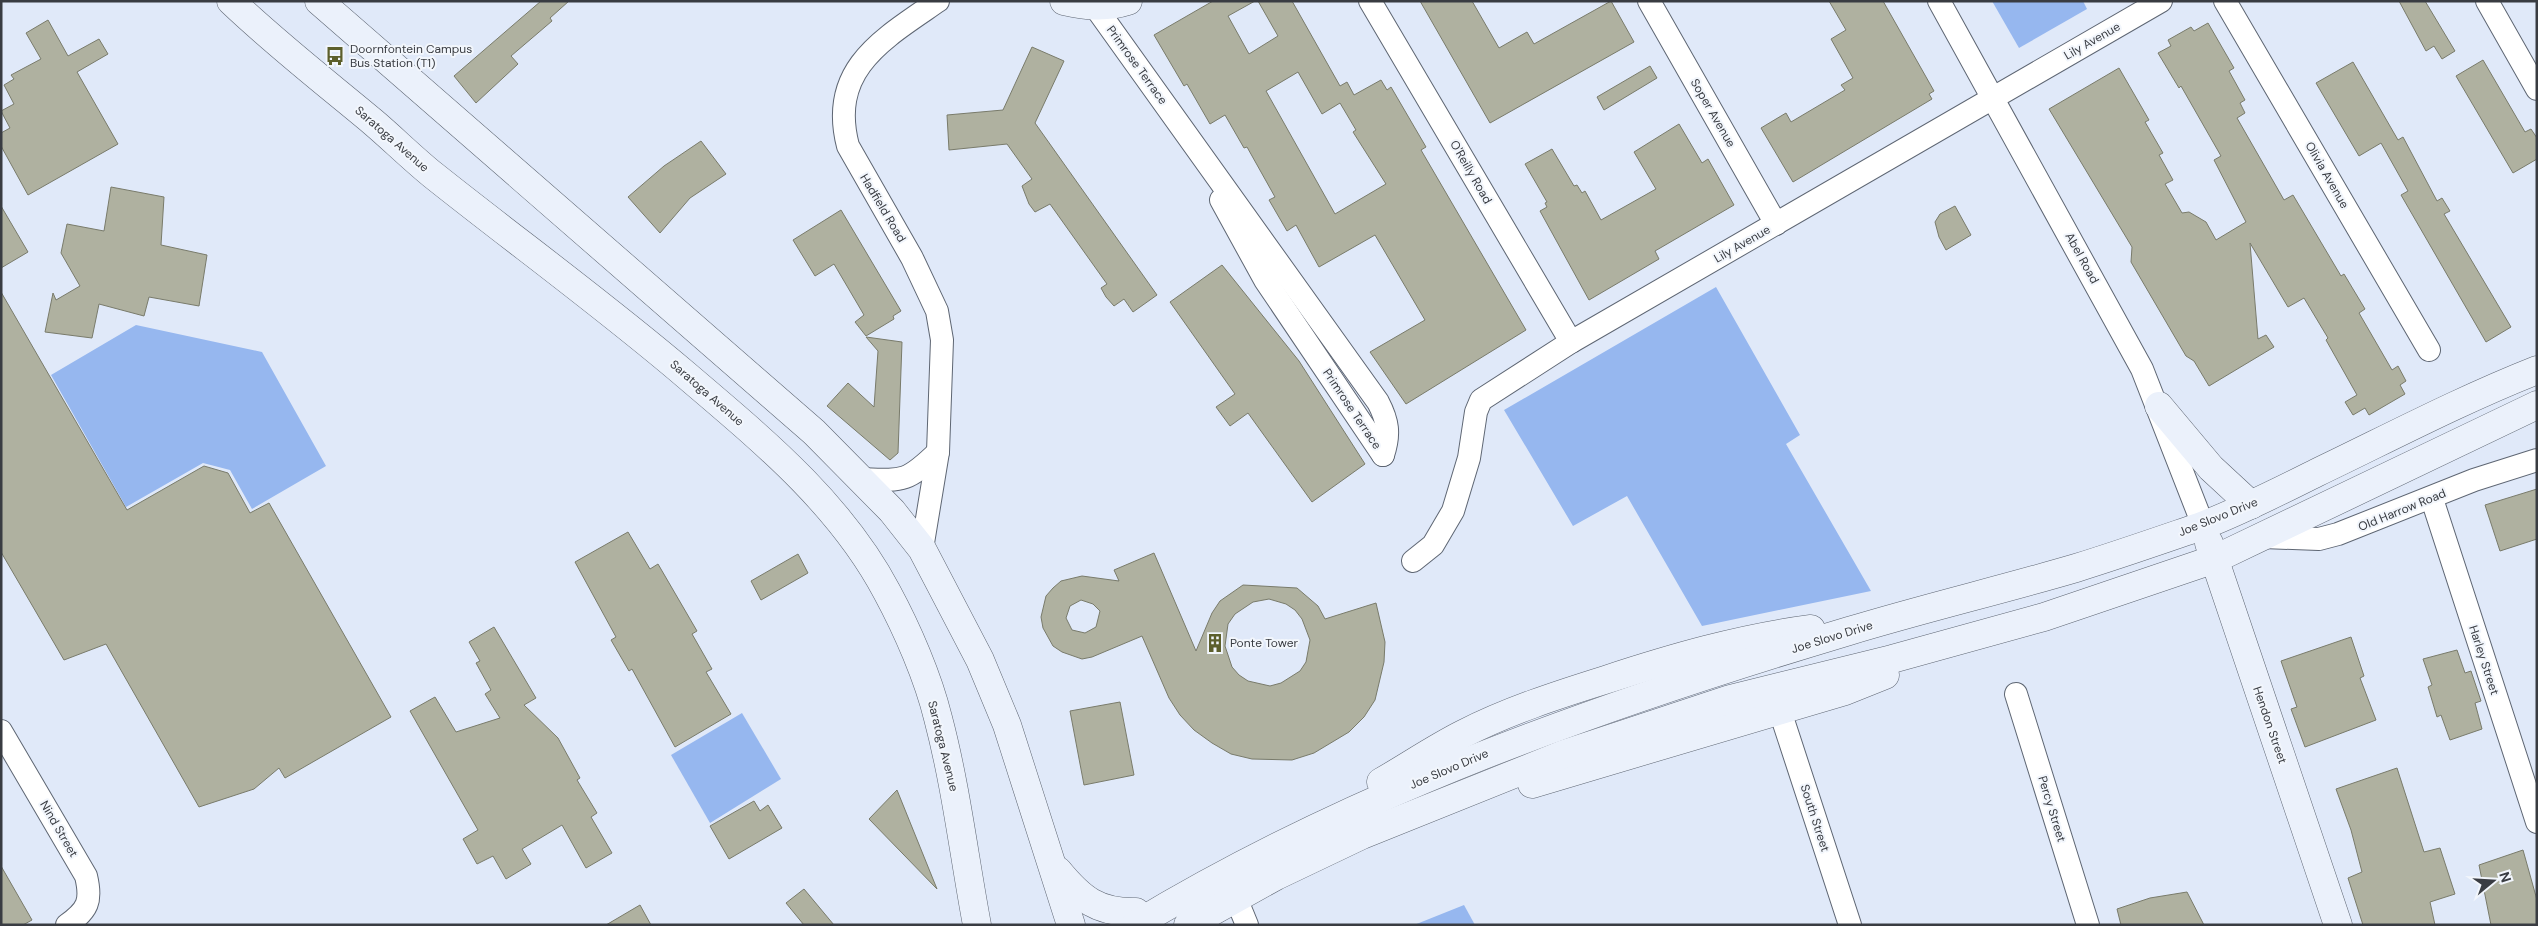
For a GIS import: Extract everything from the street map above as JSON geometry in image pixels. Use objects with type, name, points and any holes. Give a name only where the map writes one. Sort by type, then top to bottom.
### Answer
[{"type":"main road","name":"Saratoga Avenue","points":[[231,1],[264,32],[431,173],[592,296],[657,350],[765,444],[845,526],[888,592],[938,714],[979,916]]},
{"type":"main road","points":[[319,1],[814,432],[862,478],[892,512],[922,549],[980,660],[997,701],[1053,866],[1070,925]]},
{"type":"main road","points":[[1064,1],[1114,6],[1128,1]]},
{"type":"main road","name":"Joe Slovo Drive","points":[[1129,921],[1174,901],[1356,808],[1491,750],[1608,707],[1850,631],[2078,567],[2203,525],[2251,505],[2431,417],[2537,370]]},
{"type":"main road","points":[[1200,925],[1243,914],[1358,843],[1405,825],[1582,769],[1775,700],[1929,649],[2044,617],[2215,559],[2537,405]]},
{"type":"main road","points":[[2158,406],[2211,468],[2251,505]]},
{"type":"main road","name":"Hendon Street","points":[[2203,525],[2338,925]]},
{"type":"main road","points":[[1053,866],[1072,888],[1090,902],[1129,921],[1262,842],[1350,800],[1462,734],[1498,717],[1562,693],[1666,660],[1798,630],[1832,627],[1850,631]]},
{"type":"main road","points":[[1188,925],[1276,876],[1353,839],[1513,773],[1680,714],[1775,700]]},
{"type":"street","name":"Hadfield Road","points":[[922,549],[938,452],[942,349],[937,311],[912,258],[848,146],[843,126],[843,108],[848,84],[873,49],[887,36],[938,1]]},
{"type":"street","name":"O'Reilly Road","points":[[1370,1],[1571,342]]},
{"type":"street","name":"Soper Avenue","points":[[1649,1],[1776,224]]},
{"type":"street","name":"Abel Road","points":[[1939,1],[1995,98],[2142,369],[2203,525]]},
{"type":"street","name":"Lily Avenue","points":[[1413,561],[1433,545],[1453,511],[1470,458],[1476,412],[1481,400],[1571,342],[2160,1]]},
{"type":"street","name":"Olivia Avenue","points":[[2226,1],[2429,350]]},
{"type":"street","points":[[2487,1],[2537,89]]},
{"type":"street","name":"Primrose Terrace","points":[[1092,4],[1201,153],[1378,402],[1388,426],[1389,439],[1383,455],[1266,280],[1230,220],[1201,153]]},
{"type":"street","points":[[862,478],[892,480],[911,476],[938,452]]},
{"type":"street","name":"Old Harrow Road","points":[[2263,537],[2320,539],[2338,534],[2474,480],[2537,460]]},
{"type":"street","name":"Harley Street","points":[[2432,498],[2537,822]]},
{"type":"street","name":"Percy Street","points":[[2016,694],[2088,925]]},
{"type":"street","name":"South Street","points":[[1775,700],[1850,925]]},
{"type":"street","name":"Nind Street","points":[[1,730],[86,876],[90,892],[89,899],[83,912],[66,925]]},
{"type":"shaded area","points":[[1992,1],[2083,1],[2087,9],[2019,48]]},
{"type":"shaded area","points":[[1716,287],[1800,435],[1786,444],[1871,591],[1702,626],[1627,496],[1573,526],[1504,410]]},
{"type":"shaded area","points":[[136,325],[262,352],[326,466],[252,509],[230,470],[203,463],[126,507],[51,375]]},
{"type":"shaded area","points":[[742,713],[781,779],[710,823],[671,755]]},
{"type":"shaded area","points":[[1464,905],[1475,925],[1414,925]]},
{"type":"building","points":[[541,1],[569,1],[550,18],[552,21],[511,56],[518,64],[476,103],[454,76]]},
{"type":"building","points":[[1213,1],[1255,1],[1228,16],[1249,54],[1278,36],[1258,1],[1292,1],[1340,86],[1347,82],[1354,95],[1381,80],[1387,90],[1391,87],[1426,147],[1421,150],[1526,330],[1406,404],[1370,352],[1425,320],[1375,235],[1319,267],[1296,225],[1287,231],[1269,200],[1275,197],[1247,147],[1244,148],[1225,115],[1210,124],[1187,84],[1184,86],[1154,35]],"holes":[[[1298,72],[1322,114],[1340,103],[1356,130],[1353,132],[1386,184],[1335,214],[1266,91]]]},
{"type":"building","points":[[1420,1],[1472,1],[1499,48],[1527,32],[1534,44],[1611,1],[1634,42],[1490,123]]},
{"type":"building","points":[[1829,1],[1883,1],[1934,91],[1929,94],[1932,99],[1793,182],[1761,128],[1786,113],[1791,122],[1845,90],[1841,85],[1853,78],[1831,39],[1846,30]]},
{"type":"building","points":[[2399,1],[2425,1],[2455,51],[2442,59],[2434,46],[2426,51]]},
{"type":"building","points":[[48,20],[68,56],[99,39],[108,54],[77,72],[118,144],[28,195],[1,146],[1,133],[10,128],[1,111],[14,104],[4,85],[14,79],[11,75],[41,59],[26,33]]},
{"type":"building","points":[[2208,23],[2234,68],[2229,71],[2245,100],[2240,103],[2245,113],[2237,118],[2284,200],[2293,195],[2341,276],[2344,274],[2365,309],[2359,313],[2392,370],[2398,366],[2406,381],[2400,385],[2405,394],[2369,415],[2365,408],[2353,415],[2345,402],[2357,395],[2326,340],[2328,338],[2304,298],[2288,307],[2250,243],[2258,339],[2266,335],[2274,347],[2209,386],[2194,361],[2186,356],[2131,262],[2132,247],[2049,109],[2119,68],[2149,120],[2145,122],[2163,153],[2159,155],[2173,180],[2165,184],[2182,213],[2189,212],[2206,222],[2216,240],[2246,222],[2214,160],[2221,156],[2181,86],[2179,88],[2158,53],[2171,46],[2168,40],[2191,27],[2194,31]]},
{"type":"building","points":[[1032,47],[1064,61],[1035,123],[1157,295],[1133,312],[1124,299],[1114,306],[1106,297],[1101,288],[1107,284],[1050,204],[1035,212],[1029,204],[1022,186],[1032,179],[1007,144],[949,150],[947,115],[1003,110]]},
{"type":"building","points":[[2483,60],[2525,132],[2531,129],[2537,138],[2537,159],[2513,173],[2456,76]]},
{"type":"building","points":[[2353,62],[2398,140],[2403,137],[2437,201],[2442,198],[2450,211],[2444,214],[2511,327],[2486,342],[2401,195],[2408,191],[2381,143],[2359,156],[2316,83]]},
{"type":"building","points":[[1650,66],[1657,78],[1604,110],[1597,97]]},
{"type":"building","points":[[1679,124],[1702,163],[1708,159],[1734,205],[1655,251],[1659,259],[1589,300],[1540,211],[1547,207],[1545,203],[1547,202],[1525,164],[1552,149],[1574,186],[1577,185],[1582,193],[1585,191],[1601,220],[1656,189],[1634,152]]},
{"type":"building","points":[[701,141],[726,174],[690,198],[660,233],[628,197],[664,166]]},
{"type":"building","points":[[111,187],[164,197],[161,245],[207,255],[199,306],[149,297],[144,316],[99,304],[92,338],[45,332],[53,293],[56,300],[80,286],[61,253],[67,224],[104,231]]},
{"type":"building","points":[[1,206],[28,252],[1,268]]},
{"type":"building","points":[[1955,206],[1971,235],[1946,250],[1939,237],[1935,222],[1940,214]]},
{"type":"building","points":[[841,210],[901,311],[893,316],[894,319],[866,336],[855,322],[864,315],[834,264],[815,276],[793,240]]},
{"type":"building","points":[[1222,265],[1299,361],[1365,464],[1312,502],[1248,413],[1230,426],[1216,407],[1235,394],[1170,302]]},
{"type":"building","points":[[1,292],[127,510],[204,466],[228,473],[250,513],[269,503],[391,717],[285,778],[279,768],[254,789],[199,807],[106,644],[64,660],[1,552]]},
{"type":"building","points":[[866,337],[902,342],[898,453],[890,460],[827,406],[848,383],[874,407],[878,351]]},
{"type":"building","points":[[2537,489],[2537,539],[2500,551],[2485,505]]},
{"type":"building","points":[[628,532],[650,569],[658,564],[697,631],[692,634],[712,669],[706,672],[731,714],[675,747],[632,669],[629,671],[611,640],[616,637],[575,562]]},
{"type":"building","points":[[1154,553],[1196,651],[1212,613],[1220,601],[1243,585],[1297,588],[1318,606],[1325,619],[1376,603],[1385,642],[1384,662],[1375,700],[1364,717],[1349,732],[1314,753],[1292,760],[1252,759],[1231,754],[1194,730],[1180,715],[1169,698],[1142,636],[1092,657],[1082,659],[1062,652],[1053,646],[1043,628],[1041,617],[1046,596],[1061,581],[1082,576],[1119,581],[1114,570]],"holes":[[[1269,599],[1286,604],[1295,610],[1302,619],[1310,640],[1306,662],[1300,671],[1281,683],[1270,686],[1248,681],[1239,675],[1232,667],[1225,646],[1228,624],[1235,614],[1253,602]],[[1081,600],[1093,604],[1100,611],[1096,627],[1085,633],[1072,630],[1066,618],[1070,606]]]},
{"type":"building","points":[[798,554],[808,573],[761,600],[751,581]]},
{"type":"building","points":[[494,627],[536,698],[524,705],[558,738],[580,778],[577,780],[597,813],[591,817],[612,853],[586,868],[562,825],[522,849],[531,864],[506,879],[493,856],[477,864],[463,839],[478,830],[410,711],[435,697],[456,732],[500,718],[485,694],[491,690],[476,663],[480,661],[469,642]]},
{"type":"building","points":[[2351,637],[2364,676],[2360,678],[2376,720],[2305,747],[2291,709],[2297,707],[2281,661]]},
{"type":"building","points":[[2457,650],[2465,673],[2471,671],[2481,701],[2475,703],[2482,729],[2450,740],[2441,715],[2437,717],[2428,687],[2432,685],[2423,659]]},
{"type":"building","points":[[1120,702],[1134,775],[1084,785],[1070,711]]},
{"type":"building","points":[[2397,768],[2424,852],[2440,848],[2455,894],[2430,902],[2435,925],[2363,925],[2348,878],[2362,872],[2351,830],[2336,789]]},
{"type":"building","points":[[897,790],[937,889],[869,819]]},
{"type":"building","points":[[754,801],[760,811],[768,805],[782,828],[729,859],[710,826]]},
{"type":"building","points":[[2523,850],[2537,900],[2537,925],[2491,925],[2479,865]]},
{"type":"building","points":[[1,866],[32,920],[23,925],[1,925]]},
{"type":"building","points":[[804,889],[834,925],[804,925],[786,903]]},
{"type":"building","points":[[2187,892],[2204,925],[2121,925],[2117,909],[2150,898]]},
{"type":"building","points":[[640,905],[651,925],[606,925]]},
{"type":"place","name":"Doornfontein Campus Bus Station (T1)","points":[[335,56]]},
{"type":"place","name":"Ponte Tower","points":[[1215,643]]}]
